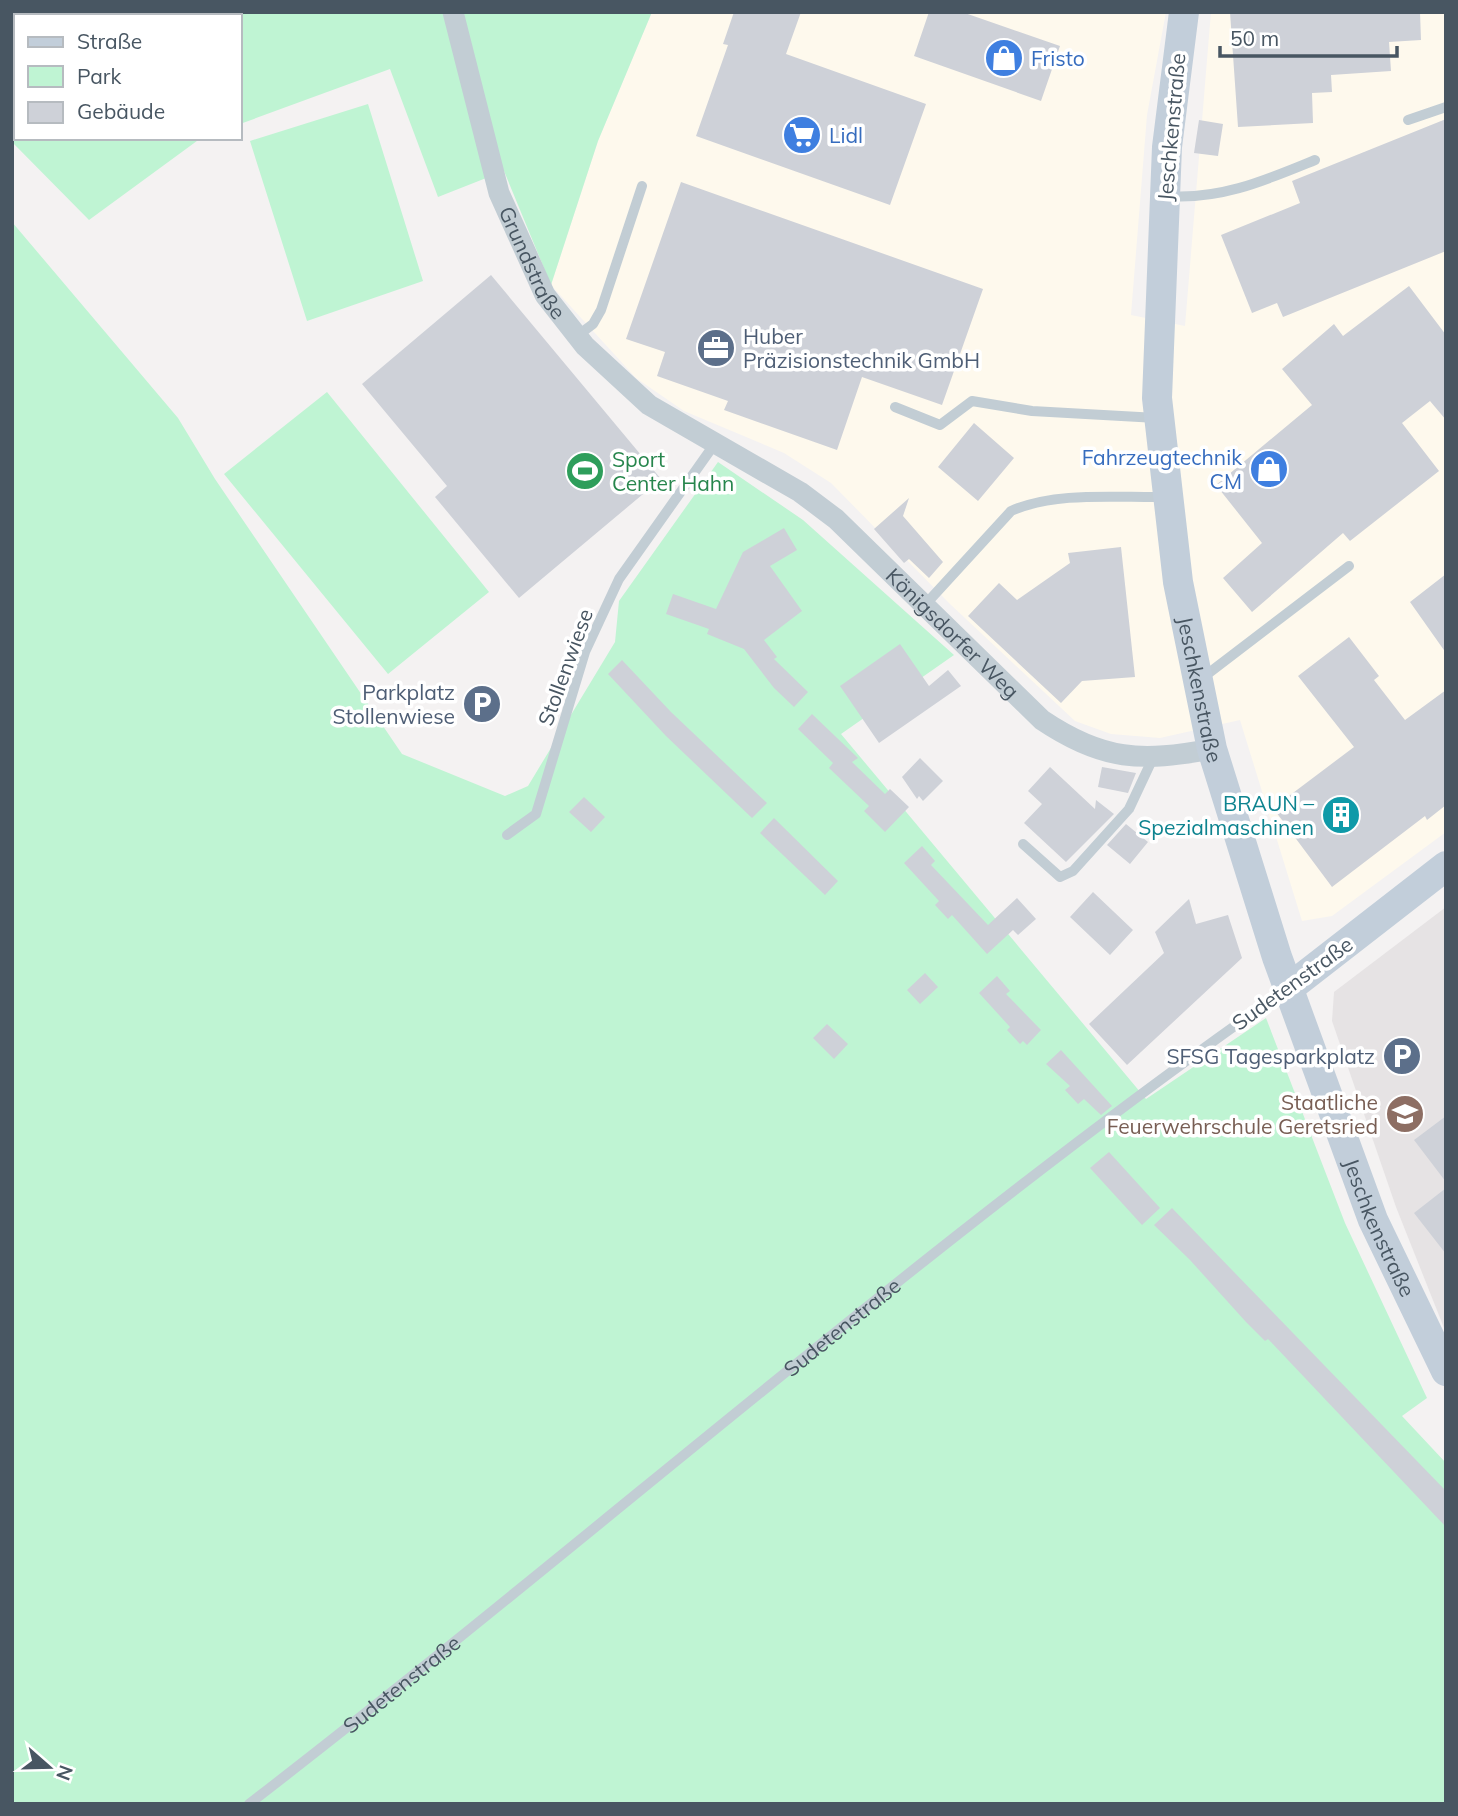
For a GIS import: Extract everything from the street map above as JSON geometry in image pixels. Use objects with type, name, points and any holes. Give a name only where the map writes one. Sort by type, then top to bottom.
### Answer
[{"type":"street","name":"Grundstraße","points":[[453,12],[499,193],[545,295],[577,336],[622,384],[649,405],[716,442]]},
{"type":"street","name":"Jeschkenstraße","points":[[1184,12],[1167,146],[1157,398],[1178,582],[1212,749],[1289,988],[1373,1220],[1446,1371]]},
{"type":"street","name":"Königsdorfer Weg","points":[[716,442],[800,492],[836,519],[1042,720],[1074,742],[1108,753],[1153,758],[1212,749]]},
{"type":"street","name":"Sudetenstraße","points":[[1289,988],[1446,866]]},
{"type":"lane","points":[[1408,120],[1446,107]]},
{"type":"lane","points":[[1164,196],[1192,198],[1223,195],[1315,160]]},
{"type":"lane","points":[[577,336],[593,324],[601,310],[642,186]]},
{"type":"lane","points":[[895,407],[940,425],[972,401],[1032,411],[1160,419]]},
{"type":"lane","name":"Stollenwiese","points":[[507,835],[536,814],[585,653],[619,579],[716,442]]},
{"type":"lane","points":[[925,606],[1000,521],[1018,508],[1071,500],[1168,497]]},
{"type":"lane","points":[[1198,681],[1349,566]]},
{"type":"lane","points":[[1023,845],[1060,877],[1073,871],[1129,809],[1153,758]]},
{"type":"lane","name":"Sudetenstraße","points":[[249,1804],[440,1657],[974,1220],[1159,1078],[1289,988]]},
{"type":"shaded area","points":[[652,12],[1166,12],[1147,115],[1131,315],[1185,326],[1211,12],[1446,12],[1446,832],[1332,916],[1302,921],[1240,720],[1160,738],[1111,734],[1075,721],[950,604],[831,483],[784,453],[684,411],[636,378],[551,285],[598,141]]},
{"type":"shaded area","name":"Staatliche Feuerwehrschule Geretsried","points":[[1446,907],[1446,1333],[1396,1207],[1332,1021],[1334,992]]},
{"type":"green space","points":[[12,12],[652,12],[598,141],[551,285],[504,171],[438,197],[390,69],[242,123],[242,14],[14,14],[14,140],[198,140],[89,220],[12,142]]},
{"type":"green space","points":[[368,104],[423,281],[307,321],[250,141]]},
{"type":"green space","points":[[12,222],[178,418],[215,479],[402,754],[505,796],[528,786],[615,642],[619,601],[718,462],[803,520],[954,655],[841,734],[1146,1099],[1266,1018],[1345,1223],[1427,1398],[1402,1416],[1446,1463],[1446,1804],[12,1804]]},
{"type":"green space","points":[[327,392],[489,592],[388,674],[224,474]]},
{"type":"building","points":[[734,12],[801,12],[786,54],[926,104],[890,205],[696,136],[728,45],[723,44]]},
{"type":"building","points":[[929,12],[962,12],[1060,46],[1041,101],[914,56]]},
{"type":"building","points":[[1230,12],[1420,12],[1421,40],[1389,42],[1391,71],[1331,75],[1332,92],[1312,93],[1313,123],[1238,127]]},
{"type":"building","points":[[1446,119],[1446,251],[1283,317],[1277,303],[1252,313],[1221,235],[1300,203],[1292,181]]},
{"type":"building","points":[[1199,120],[1223,124],[1218,156],[1194,153]]},
{"type":"building","points":[[681,182],[983,289],[942,405],[862,377],[837,450],[724,410],[728,401],[657,376],[665,352],[626,339]]},
{"type":"building","points":[[491,275],[661,479],[519,598],[435,497],[447,486],[362,384]]},
{"type":"building","points":[[1409,286],[1446,335],[1446,420],[1430,401],[1402,423],[1439,471],[1350,541],[1343,533],[1252,612],[1223,578],[1262,543],[1216,485],[1312,405],[1282,369],[1334,324],[1343,336]]},
{"type":"building","points":[[974,423],[1014,458],[978,501],[938,467]]},
{"type":"building","points":[[909,498],[903,516],[943,562],[929,578],[909,559],[904,563],[874,529]]},
{"type":"building","points":[[784,528],[797,550],[770,566],[802,611],[764,640],[777,657],[774,659],[808,692],[794,707],[774,688],[744,649],[707,634],[709,629],[666,614],[673,594],[716,609],[743,552]]},
{"type":"building","points":[[1121,547],[1135,677],[1082,681],[1061,703],[968,616],[999,583],[1017,600],[1070,563],[1068,553]]},
{"type":"building","points":[[1446,574],[1446,653],[1410,602]]},
{"type":"building","points":[[1349,637],[1379,676],[1374,680],[1405,720],[1446,690],[1446,805],[1427,820],[1425,816],[1332,887],[1273,808],[1354,747],[1298,676]]},
{"type":"building","points":[[900,644],[929,686],[948,670],[961,686],[879,743],[840,686]]},
{"type":"building","points":[[622,660],[671,712],[767,803],[752,818],[666,736],[608,674]]},
{"type":"building","points":[[812,714],[858,758],[852,762],[885,794],[890,789],[909,807],[885,832],[864,811],[869,806],[829,768],[833,763],[798,729]]},
{"type":"building","points":[[920,758],[943,781],[923,801],[919,796],[917,799],[902,777]]},
{"type":"building","points":[[1050,767],[1095,809],[1096,800],[1114,814],[1066,862],[1024,823],[1042,804],[1028,791]]},
{"type":"building","points":[[1102,767],[1136,773],[1128,793],[1098,787]]},
{"type":"building","points":[[584,797],[605,817],[591,832],[569,812]]},
{"type":"building","points":[[774,818],[838,881],[825,895],[760,833]]},
{"type":"building","points":[[1126,824],[1148,842],[1130,864],[1107,845]]},
{"type":"building","points":[[922,846],[935,861],[931,865],[988,925],[1017,898],[1036,919],[1018,935],[1013,930],[987,954],[952,915],[948,919],[935,905],[939,901],[904,863]]},
{"type":"building","points":[[1093,892],[1133,930],[1110,955],[1070,917]]},
{"type":"building","points":[[1189,899],[1196,924],[1228,915],[1242,958],[1127,1065],[1089,1024],[1164,953],[1155,932]]},
{"type":"building","points":[[925,973],[938,987],[920,1004],[907,990]]},
{"type":"building","points":[[997,976],[1010,991],[1006,994],[1041,1030],[1027,1045],[1023,1041],[1020,1044],[1007,1030],[1010,1027],[979,993]]},
{"type":"building","points":[[827,1024],[848,1044],[834,1059],[813,1038]]},
{"type":"building","points":[[1061,1050],[1112,1106],[1101,1115],[1084,1099],[1078,1104],[1065,1090],[1070,1086],[1046,1064]]},
{"type":"building","points":[[1446,1116],[1446,1182],[1414,1140]]},
{"type":"building","points":[[1109,1152],[1160,1208],[1142,1225],[1090,1168]]},
{"type":"building","points":[[1446,1188],[1446,1254],[1414,1213]]},
{"type":"building","points":[[1172,1208],[1446,1491],[1446,1527],[1268,1339],[1265,1341],[1246,1322],[1154,1225]]},
{"type":"place","name":"Fristo","points":[[1004,58]]},
{"type":"place","name":"Lidl","points":[[802,135]]},
{"type":"place","name":"Huber Präzisionstechnik GmbH","points":[[716,348]]},
{"type":"place","name":"Fahrzeugtechnik CM","points":[[1269,469]]},
{"type":"place","name":"Sport Center Hahn","points":[[585,471]]},
{"type":"place","name":"Parkplatz Stollenwiese","points":[[482,704]]},
{"type":"place","name":"BRAUN – Spezialmaschinen","points":[[1341,815]]},
{"type":"place","name":"SFSG Tagesparkplatz","points":[[1402,1056]]},
{"type":"place","name":"Staatliche Feuerwehrschule Geretsried","points":[[1405,1114]]}]
